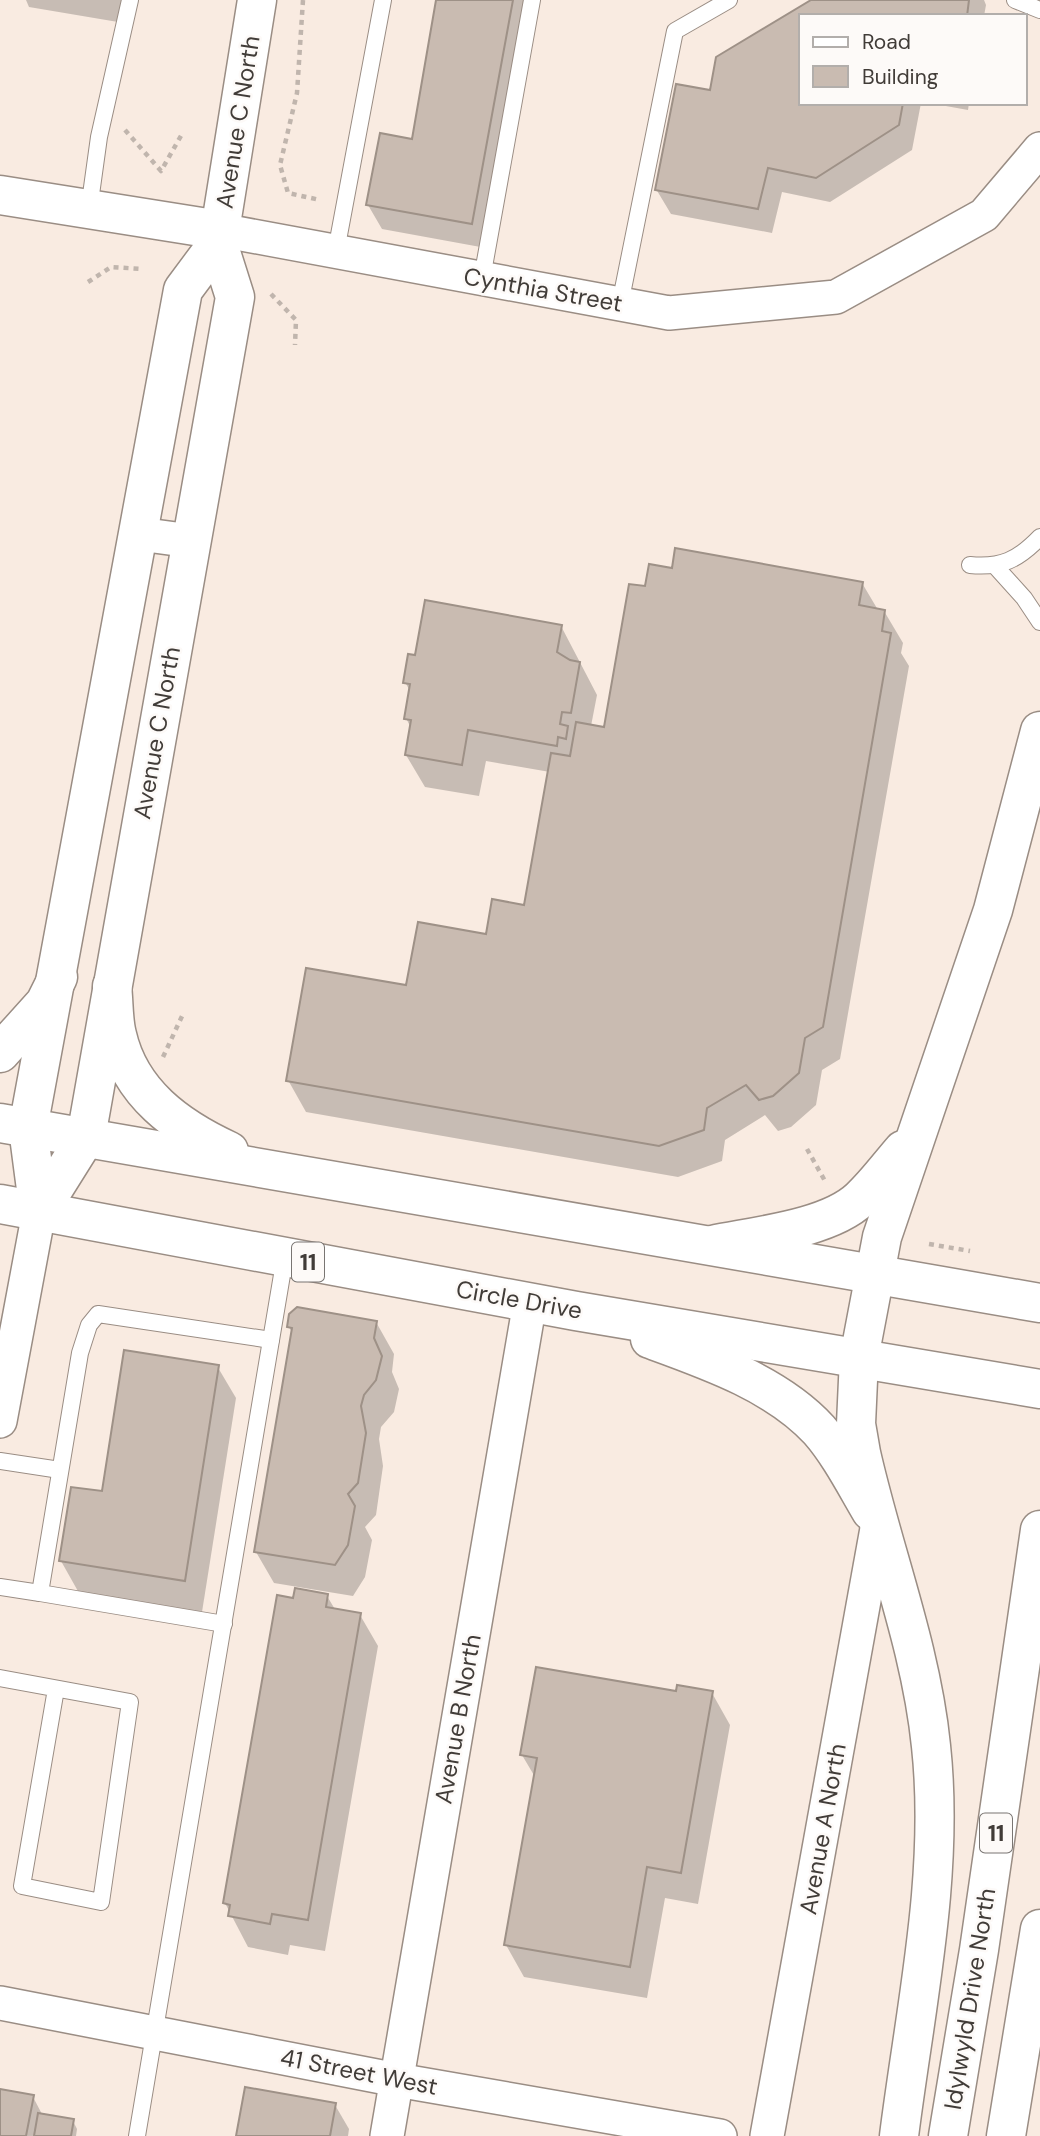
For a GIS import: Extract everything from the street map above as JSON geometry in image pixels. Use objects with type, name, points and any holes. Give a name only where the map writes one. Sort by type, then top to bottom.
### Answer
[{"type":"main road","name":"Avenue C North","points":[[39,1212],[86,1137],[235,297],[219,237],[257,0]]},
{"type":"main road","name":"Cynthia Street","points":[[0,195],[89,209],[219,237]]},
{"type":"main road","name":"Avenue C North","points":[[39,1212],[14,1126],[58,977],[183,290],[219,237]]},
{"type":"main road","points":[[899,2136],[933,1856],[934,1790],[931,1746],[909,1628],[878,1523],[856,1424],[859,1358],[882,1237],[993,910],[1040,731]]},
{"type":"main road","points":[[0,1053],[45,1003],[58,977]]},
{"type":"main road","points":[[113,986],[117,1035],[134,1081],[183,1127],[276,1171]]},
{"type":"main road","points":[[14,1126],[1040,1303]]},
{"type":"main road","points":[[712,1245],[798,1226],[844,1210],[859,1200],[914,1138]]},
{"type":"main road","name":"Circle Drive","points":[[0,1204],[576,1311],[1040,1389]]},
{"type":"main road","points":[[576,1311],[686,1352],[767,1390],[818,1430],[878,1523]]},
{"type":"main road","name":"Idylwyld Drive North","points":[[948,2136],[979,1950],[1040,1530]]},
{"type":"main road","points":[[1006,2136],[1040,1929]]},
{"type":"street","name":"Cynthia Street","points":[[219,237],[336,251],[670,313],[836,298],[984,215],[1040,149]]},
{"type":"street","points":[[139,534],[191,541]]},
{"type":"street","name":"Avenue C North","points":[[0,1421],[39,1212]]},
{"type":"street","name":"Avenue B North","points":[[387,2136],[530,1302]]},
{"type":"street","name":"Avenue A North","points":[[767,2136],[878,1523]]},
{"type":"street","name":"41 Street West","points":[[0,2003],[397,2080],[720,2136]]},
{"type":"lane","points":[[89,209],[102,125],[130,0]]},
{"type":"lane","points":[[336,251],[383,0]]},
{"type":"lane","points":[[482,278],[532,0]]},
{"type":"lane","points":[[620,304],[675,31],[729,0]]},
{"type":"lane","points":[[1015,0],[1040,10]]},
{"type":"lane","points":[[970,565],[996,567],[1029,548],[1040,537]]},
{"type":"lane","points":[[996,567],[1024,598],[1040,622]]},
{"type":"lane","points":[[137,2136],[285,1257]]},
{"type":"lane","points":[[40,1593],[80,1353],[89,1325],[98,1314],[271,1340]]},
{"type":"lane","points":[[0,1461],[60,1470]]},
{"type":"lane","points":[[0,1587],[224,1624]]},
{"type":"lane","points":[[0,1678],[130,1702],[101,1902],[22,1886],[56,1689]]},
{"type":"path","points":[[303,0],[297,93],[279,164],[288,193],[345,204]]},
{"type":"path","points":[[102,125],[125,131],[160,171],[182,134]]},
{"type":"path","points":[[88,282],[111,267],[142,269]]},
{"type":"path","points":[[270,293],[296,320],[295,345]]},
{"type":"path","points":[[158,1068],[183,1014]]},
{"type":"path","points":[[807,1149],[826,1182]]},
{"type":"path","points":[[929,1244],[974,1252]]},
{"type":"building","points":[[436,0],[513,0],[472,224],[366,205],[380,133],[412,139]]},
{"type":"building","points":[[811,0],[969,0],[967,14],[799,14],[799,105],[903,105],[899,125],[816,178],[768,168],[758,209],[655,190],[676,84],[710,90],[716,57]]},
{"type":"building","points":[[675,548],[863,582],[859,605],[885,610],[882,631],[891,633],[823,1027],[805,1038],[799,1073],[773,1096],[759,1100],[746,1085],[707,1108],[704,1130],[659,1146],[286,1081],[306,968],[406,985],[418,922],[486,934],[492,899],[524,905],[551,753],[570,756],[576,722],[604,727],[629,584],[645,586],[649,564],[672,568]]},
{"type":"building","points":[[425,600],[562,625],[557,652],[570,660],[580,662],[571,713],[562,712],[560,724],[568,726],[566,739],[558,737],[557,746],[468,730],[462,765],[405,755],[411,720],[404,719],[410,684],[403,683],[408,654],[415,655]]},
{"type":"building","points":[[297,1307],[377,1321],[374,1338],[382,1356],[376,1380],[364,1395],[361,1406],[366,1433],[358,1483],[348,1494],[355,1506],[348,1545],[335,1565],[254,1552],[292,1328],[287,1327],[289,1314]]},
{"type":"building","points":[[124,1350],[219,1365],[185,1581],[59,1561],[71,1487],[102,1491]]},
{"type":"building","points":[[295,1588],[328,1594],[326,1607],[361,1613],[308,1920],[272,1914],[270,1924],[228,1916],[230,1905],[223,1903],[277,1595],[293,1598]]},
{"type":"building","points":[[536,1667],[676,1691],[677,1685],[713,1691],[681,1873],[647,1867],[630,1967],[504,1945],[537,1758],[520,1755]]},
{"type":"building","points":[[245,2087],[336,2103],[330,2136],[236,2136]]},
{"type":"building","points":[[0,2089],[34,2095],[26,2136],[0,2136]]},
{"type":"building","points":[[38,2113],[74,2119],[71,2136],[34,2136]]}]
